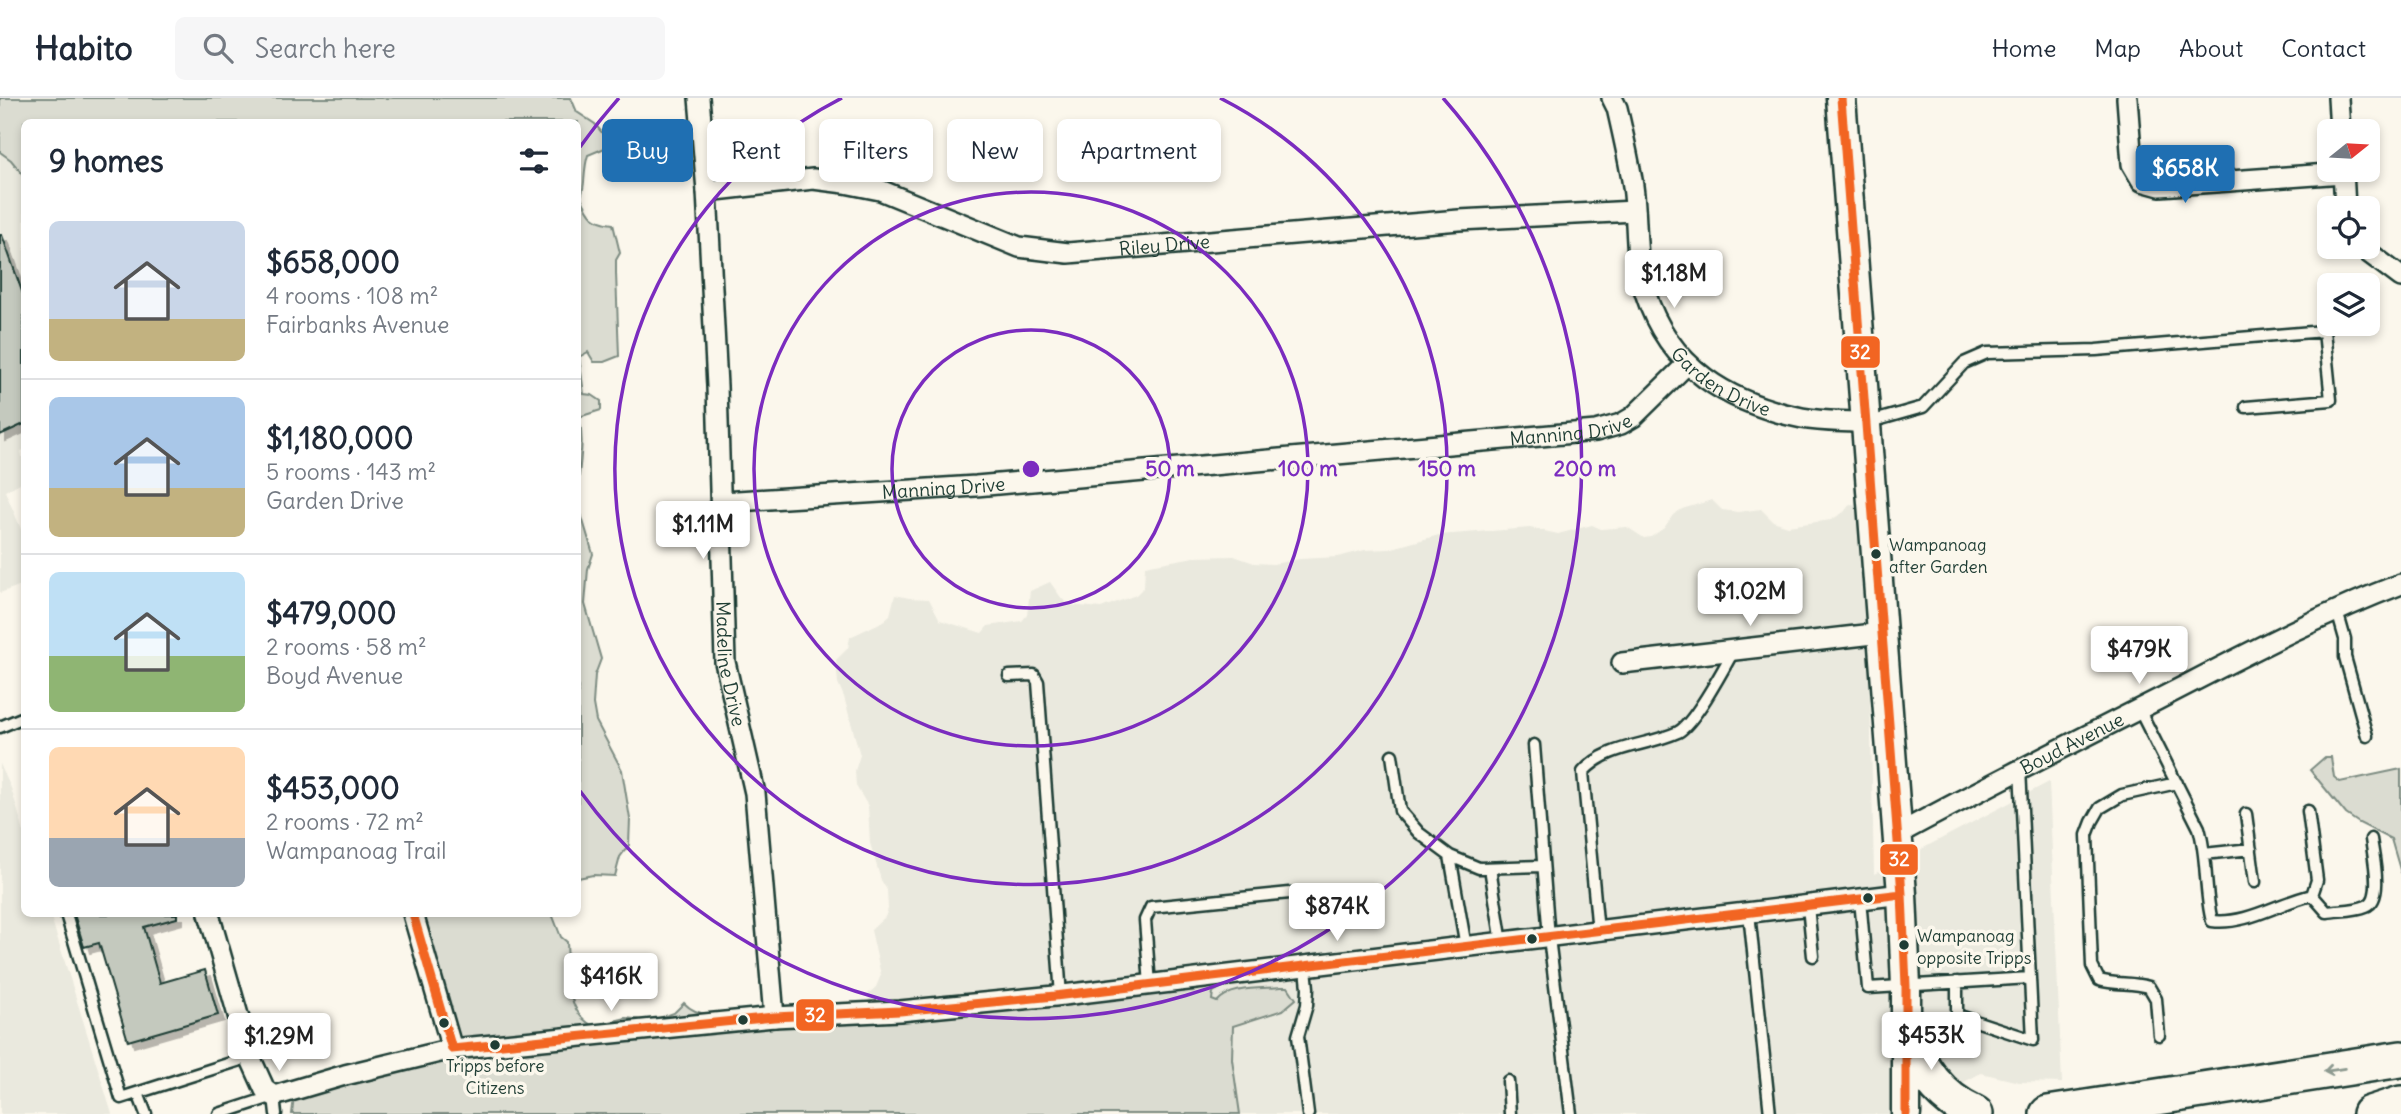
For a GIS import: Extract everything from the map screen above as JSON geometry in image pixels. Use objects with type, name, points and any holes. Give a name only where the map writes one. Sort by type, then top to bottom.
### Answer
[{"type":"highway","points":[[1906,1029],[1914,1052],[1933,1083],[1954,1103],[1975,1114]]},
{"type":"highway","points":[[2048,1114],[2401,1059]]},
{"type":"highway","points":[[2370,1114],[2401,1104]]},
{"type":"main road","points":[[1841,98],[1902,894],[1906,986],[1906,1114]]},
{"type":"street","name":"Madeline Drive","points":[[699,98],[707,191],[722,502],[725,662],[755,793],[774,1017]]},
{"type":"street","name":"Garden Drive","points":[[1612,98],[1626,146],[1637,247],[1645,291],[1661,329],[1687,364],[1715,386],[1754,405],[1805,418],[1866,423]]},
{"type":"street","points":[[2127,98],[2132,164],[2143,181],[2160,187],[2317,174]]},
{"type":"street","points":[[2338,98],[2339,119]]},
{"type":"street","name":"Riley Drive","points":[[707,191],[813,179],[845,183],[880,190],[1019,247],[1068,253],[1459,220],[1635,211]]},
{"type":"street","points":[[2377,259],[2401,277]]},
{"type":"street","name":"Manning Drive","points":[[722,502],[976,486],[1596,431],[1622,424],[1633,417],[1687,364]]},
{"type":"street","name":"Boyd Avenue","points":[[1898,834],[2020,768],[2337,611],[2401,584]]},
{"type":"street","points":[[1622,663],[1882,633]]},
{"type":"street","points":[[210,917],[250,1057],[275,1105],[345,1075],[452,1049],[774,1017],[900,1011],[1061,996],[1902,894]]},
{"type":"street","points":[[414,917],[452,1049]]},
{"type":"lane","points":[[1866,423],[1923,407],[1964,363],[1987,353],[2096,349],[2324,331],[2331,400],[2246,407]]},
{"type":"lane","points":[[2337,611],[2345,639],[2345,657],[2367,736]]},
{"type":"lane","points":[[1598,932],[1583,772],[1602,755],[1681,731],[1709,695],[1734,650]]},
{"type":"lane","points":[[1009,676],[1034,675],[1038,682],[1061,996]]},
{"type":"lane","points":[[2139,709],[2199,828],[2204,854],[2207,903],[2212,921],[2226,923],[2254,916],[2294,899],[2312,895]]},
{"type":"lane","points":[[0,727],[21,718]]},
{"type":"lane","points":[[1534,745],[1549,938],[1571,1114]]},
{"type":"lane","points":[[1392,755],[1400,811],[1419,834],[1450,856],[1479,868],[1543,866]]},
{"type":"lane","points":[[1957,982],[1957,1014],[2033,1040],[2020,768]]},
{"type":"lane","points":[[2159,1035],[2156,999],[2149,987],[2138,984],[2112,984],[2099,979],[2092,966],[2087,835],[2100,808],[2111,800],[2177,783]]},
{"type":"lane","points":[[2308,811],[2317,880],[2312,895]]},
{"type":"lane","points":[[2246,814],[2255,882]]},
{"type":"lane","points":[[2312,895],[2327,912],[2365,907],[2372,903],[2377,893],[2371,839]]},
{"type":"lane","points":[[2204,854],[2250,849]]},
{"type":"lane","points":[[1450,856],[1466,948]]},
{"type":"lane","points":[[1490,868],[1502,943]]},
{"type":"lane","points":[[1150,986],[1145,920],[1151,907],[1290,893]]},
{"type":"lane","points":[[1860,899],[1868,988],[2030,978]]},
{"type":"lane","points":[[1808,906],[1813,956]]},
{"type":"lane","points":[[1749,913],[1770,1114]]},
{"type":"lane","points":[[67,917],[121,1098],[250,1057]]},
{"type":"lane","points":[[1306,968],[1307,1005],[1298,1036],[1308,1114]]},
{"type":"lane","points":[[1508,1081],[1510,1114]]},
{"type":"lane","points":[[138,1093],[146,1114]]},
{"type":"lane","points":[[219,1114],[275,1105]]},
{"type":"shaded area","points":[[0,98],[571,98],[577,112],[595,124],[602,133],[602,149],[588,155],[581,197],[581,119],[21,119],[21,172],[0,152]]},
{"type":"shaded area","points":[[0,152],[11,160],[21,173],[21,483],[5,491],[21,529],[21,585],[0,593]]},
{"type":"shaded area","points":[[581,197],[592,217],[613,224],[620,253],[616,260],[619,356],[604,362],[594,362],[588,352],[581,356]]},
{"type":"shaded area","points":[[581,372],[584,394],[592,395],[601,401],[601,410],[581,416]]},
{"type":"shaded area","points":[[1712,500],[1722,510],[1738,512],[1761,509],[1773,521],[1788,526],[1831,520],[1844,512],[1850,504],[1866,506],[1874,874],[2049,782],[2062,1083],[2019,1082],[1981,1073],[1905,1114],[1240,1114],[1232,1059],[1233,1026],[1283,1010],[1288,1005],[1212,1000],[1213,992],[1235,980],[871,1016],[868,994],[876,987],[881,975],[871,930],[885,917],[888,909],[887,890],[881,880],[870,843],[868,806],[856,786],[855,771],[860,755],[838,683],[836,660],[848,648],[850,637],[882,622],[890,615],[895,595],[929,599],[940,620],[982,633],[988,626],[1022,621],[1027,615],[1030,591],[1050,582],[1070,605],[1101,608],[1136,595],[1144,587],[1145,566],[1194,557],[1234,556],[1254,563],[1273,564],[1389,549],[1439,535],[1530,528],[1558,534],[1592,525],[1601,529],[1627,527],[1644,538],[1651,537],[1664,528],[1673,515],[1682,509]]},
{"type":"shaded area","points":[[581,514],[593,554],[588,569],[585,604],[601,659],[595,675],[593,704],[596,721],[622,770],[630,819],[629,845],[620,857],[615,876],[581,877]]},
{"type":"shaded area","points":[[2325,757],[2331,757],[2334,777],[2340,782],[2401,769],[2401,873],[2391,839],[2346,814],[2310,770]]},
{"type":"shaded area","points":[[0,764],[11,788],[21,822],[21,917],[51,917],[112,1114],[0,1114]]},
{"type":"shaded area","points":[[416,917],[553,917],[561,937],[567,942],[568,978],[573,1001],[577,1011],[593,1026],[626,1018],[651,1021],[674,1013],[684,1003],[701,1013],[710,1014],[760,1010],[773,1022],[1235,980],[1213,992],[1212,1000],[1217,1002],[1238,991],[1281,987],[1288,987],[1296,999],[1283,1010],[1233,1026],[1232,1059],[1240,1114],[292,1114],[294,1097],[447,1055]]},
{"type":"building","points":[[2,235],[21,289],[21,425],[0,435]]},
{"type":"building","points":[[75,917],[177,917],[144,927],[160,983],[205,970],[218,1015],[128,1041],[99,943],[84,947]]},
{"type":"transit line","name":"32","points":[[1841,98],[1902,894],[1906,986],[1906,1114]]},
{"type":"transit line","name":"32","points":[[452,1049],[774,1017],[900,1011],[1055,996],[1902,894]]},
{"type":"transit line","name":"32","points":[[414,917],[452,1049]]},
{"type":"place","name":"Wampanoag after Garden","points":[[1876,554]]},
{"type":"place","name":"Wampanoag opposite Tripps","points":[[1904,945]]},
{"type":"place","name":"Tripps before Citizens","points":[[495,1045]]}]
